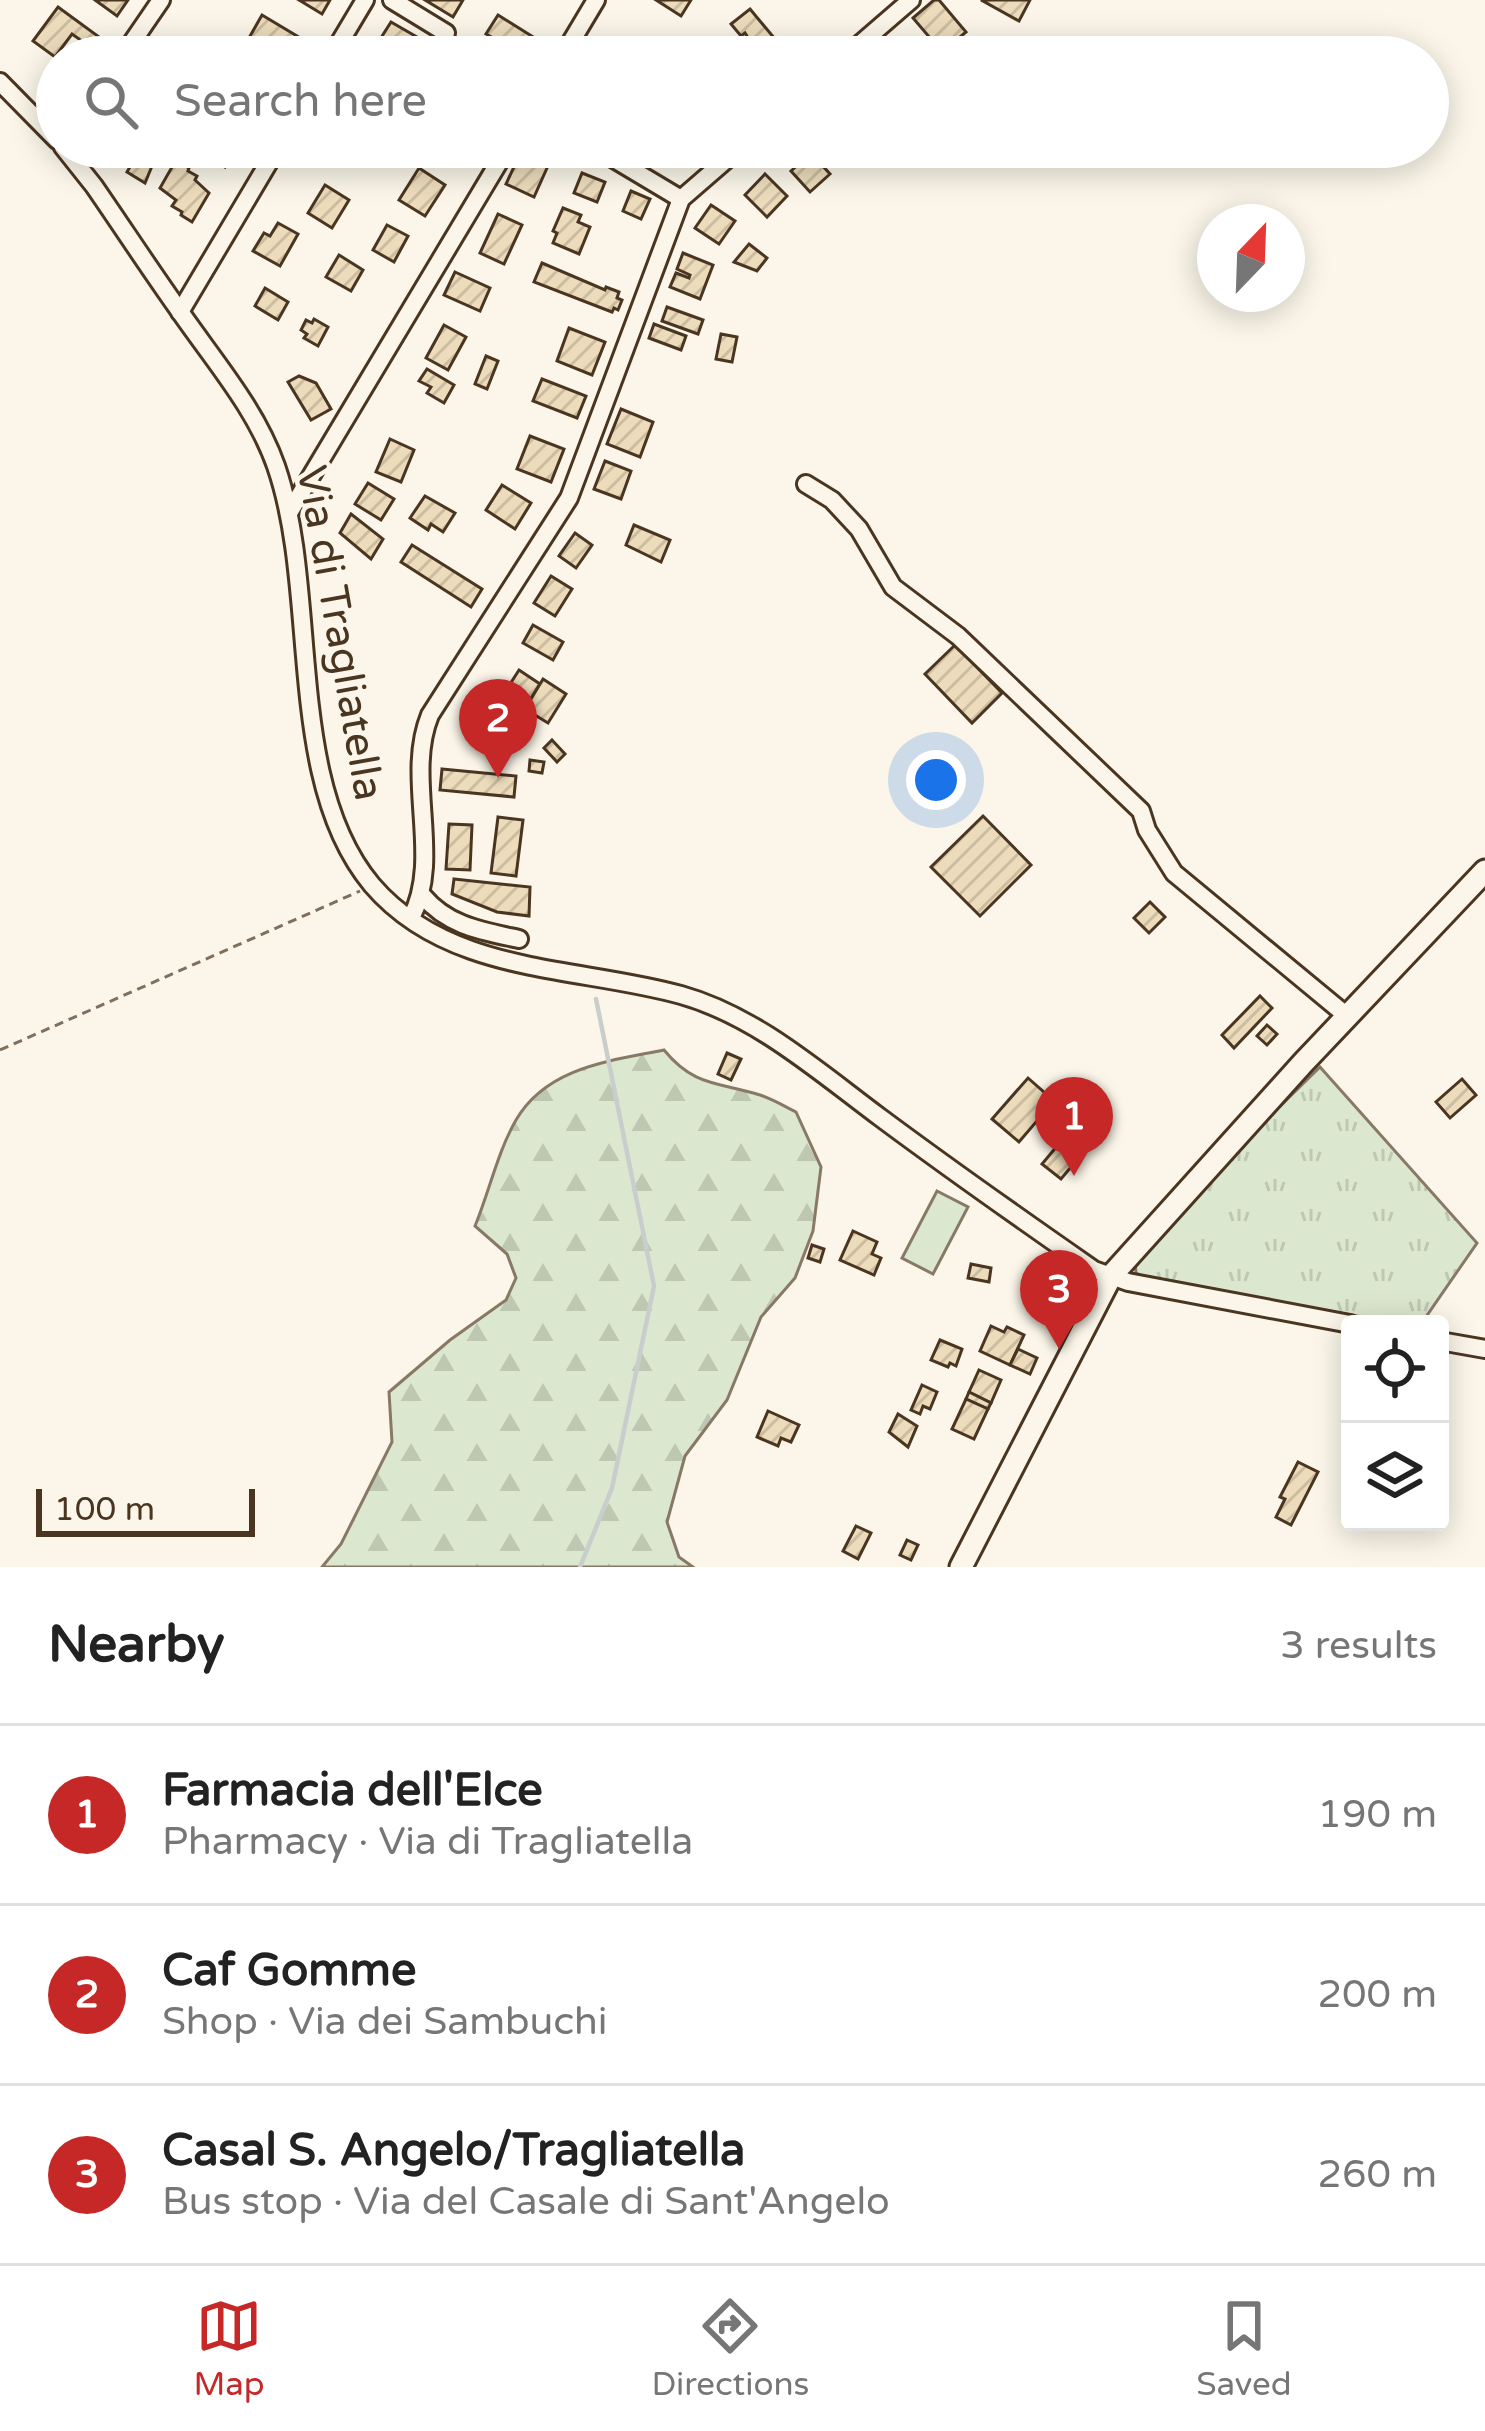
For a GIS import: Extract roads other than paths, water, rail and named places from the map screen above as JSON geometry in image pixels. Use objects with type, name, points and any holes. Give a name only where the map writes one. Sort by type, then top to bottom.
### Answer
[{"type":"main road","points":[[961,1567],[1111,1276],[1485,871]]},
{"type":"street","points":[[136,36],[161,0]]},
{"type":"street","points":[[344,36],[365,0]]},
{"type":"street","points":[[392,0],[446,33]]},
{"type":"street","points":[[575,36],[596,0]]},
{"type":"street","points":[[869,36],[911,0]]},
{"type":"street","points":[[0,82],[36,119]]},
{"type":"street","name":"Via di Tragliatella","points":[[78,168],[263,434],[289,513],[321,775],[338,826],[373,886],[440,939],[481,955],[686,996],[761,1031],[1094,1270],[1341,1322]]},
{"type":"street","points":[[179,312],[265,168]]},
{"type":"street","points":[[289,513],[495,168]]},
{"type":"street","points":[[628,168],[681,200]]},
{"type":"street","points":[[411,918],[423,896],[425,725],[565,506],[681,200],[717,168]]},
{"type":"street","points":[[806,484],[832,500],[859,529],[893,587],[958,636],[1141,811],[1174,874],[1347,1016]]},
{"type":"street","points":[[423,896],[453,922],[518,939]]},
{"type":"street","points":[[1449,1343],[1485,1349]]},
{"type":"waterway","points":[[580,1567],[612,1488],[654,1286],[596,999]]},
{"type":"place","name":"Caf Gomme","points":[[498,778]]},
{"type":"place","name":"Farmacia dell'Elce","points":[[1074,1176]]},
{"type":"place","name":"Casal S. Angelo/Tragliatella","points":[[1059,1349]]}]
